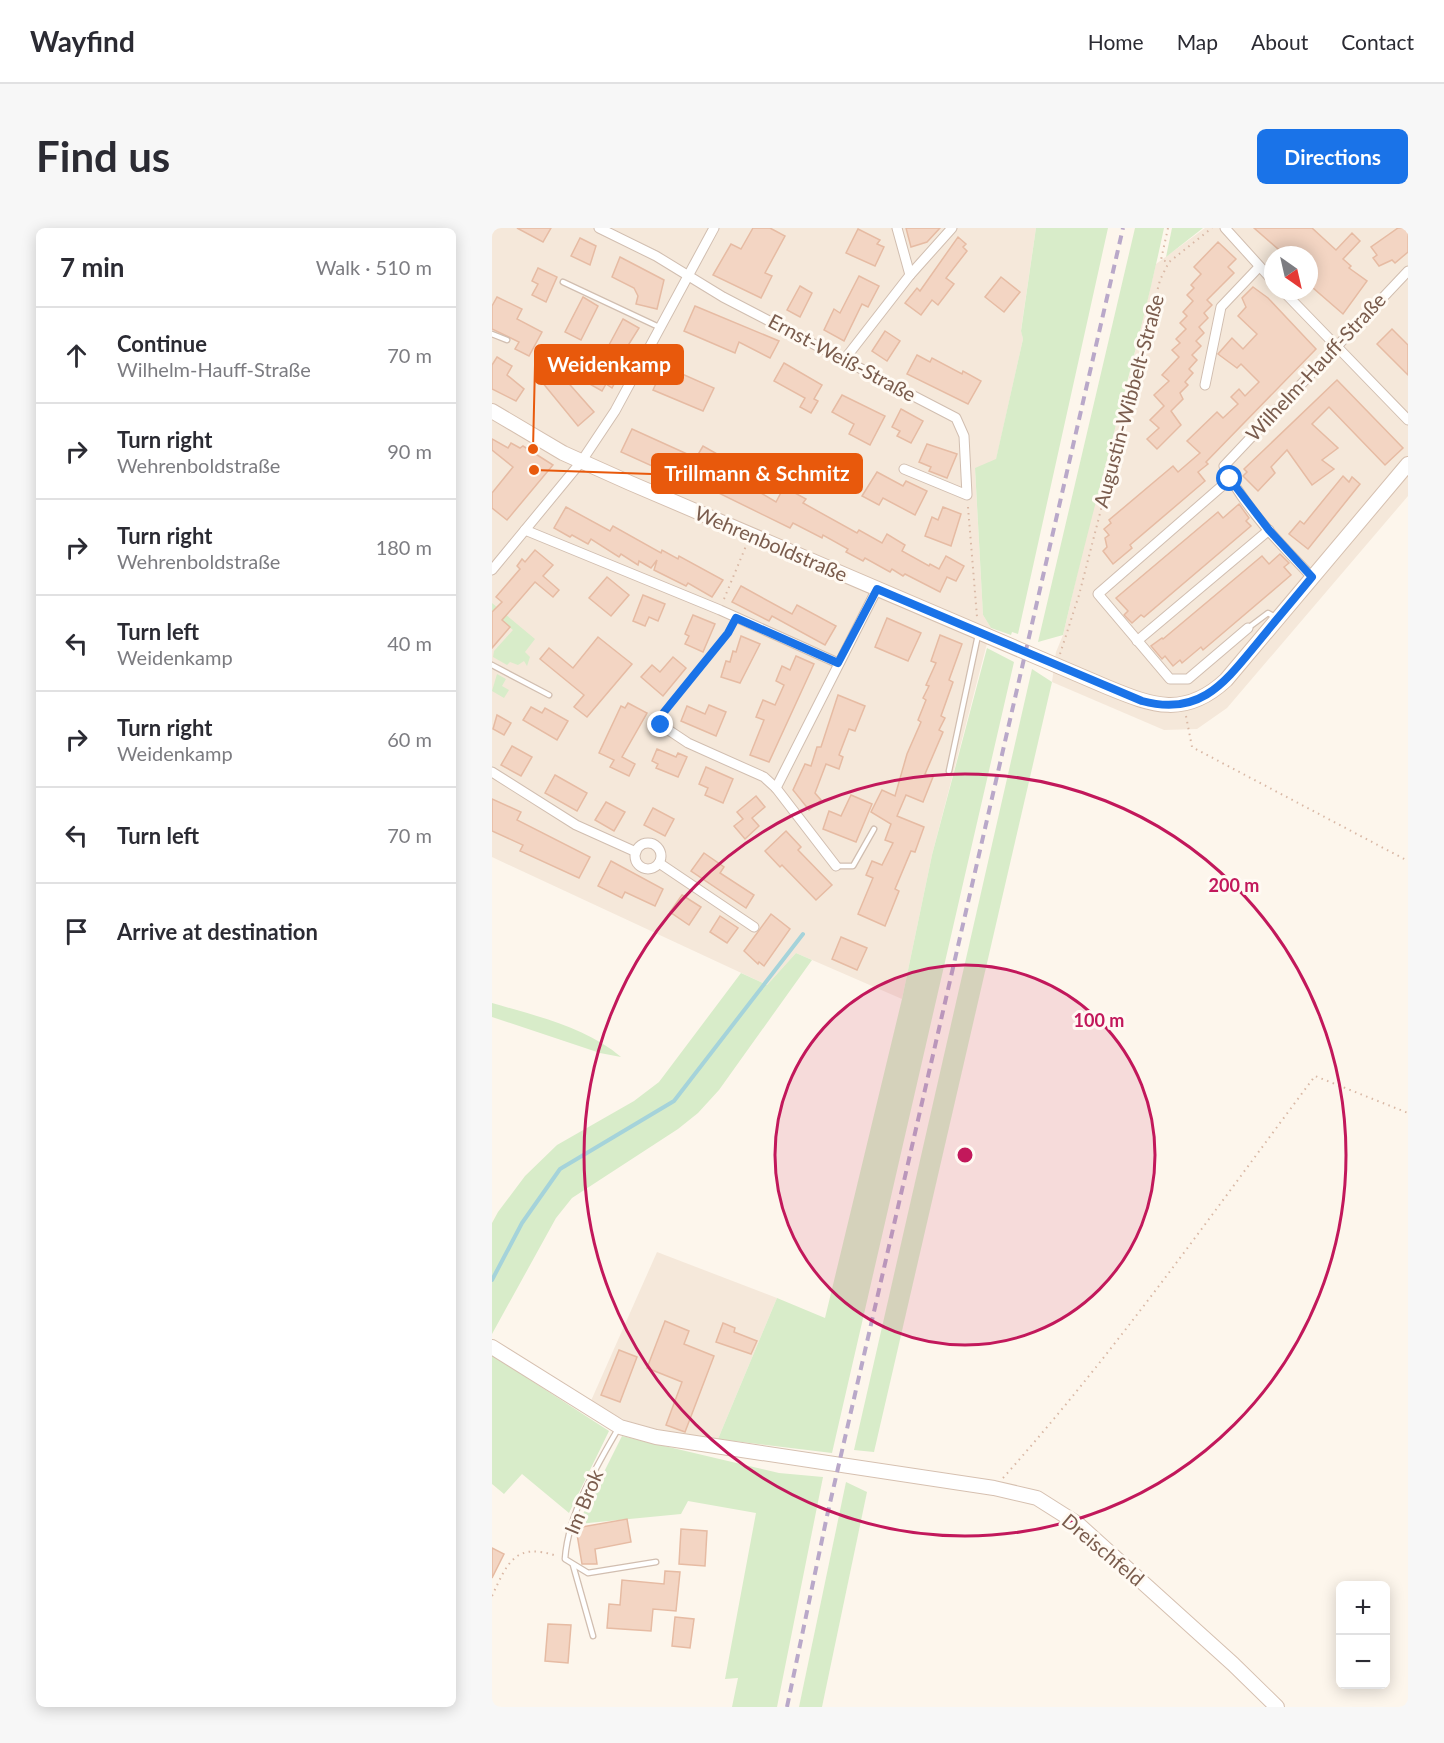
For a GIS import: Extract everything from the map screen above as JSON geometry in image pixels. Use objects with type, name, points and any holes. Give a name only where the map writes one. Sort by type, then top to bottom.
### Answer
[{"type":"street","name":"Ernst-Weiß-Straße","points":[[598,228],[688,275],[723,297],[956,418],[964,436],[967,495]]},
{"type":"street","points":[[492,570],[581,462],[615,411],[714,228]]},
{"type":"street","points":[[897,228],[910,275]]},
{"type":"street","points":[[844,360],[910,275],[952,228]]},
{"type":"street","points":[[1225,228],[1264,272]]},
{"type":"street","points":[[1205,385],[1221,307],[1259,267]]},
{"type":"street","name":"Wilhelm-Hauff-Straße","points":[[1230,479],[1224,466],[1408,271]]},
{"type":"street","points":[[1292,300],[1408,420]]},
{"type":"street","name":"Wehrenboldstraße","points":[[492,411],[581,462],[1142,701],[1173,706],[1186,704],[1217,688],[1408,464]]},
{"type":"street","points":[[904,469],[967,495]]},
{"type":"street","points":[[1248,628],[1188,679],[1170,679],[1098,594],[1230,479],[1269,530],[1312,577]]},
{"type":"street","points":[[525,530],[720,610],[838,663]]},
{"type":"street","points":[[1137,641],[1269,530]]},
{"type":"street","points":[[776,788],[877,589]]},
{"type":"street","points":[[661,725],[688,743],[764,777],[776,788],[836,866]]},
{"type":"street","points":[[492,772],[576,825],[636,852]]},
{"type":"street","points":[[643,843],[654,843],[661,852],[659,863],[652,868],[642,867],[636,861],[636,852],[643,843]]},
{"type":"street","points":[[659,863],[754,927]]},
{"type":"street","points":[[492,1347],[620,1427]]},
{"type":"street","name":"Dreischfeld","points":[[620,1427],[656,1437],[994,1488],[1037,1498],[1078,1524],[1233,1664],[1277,1707]]},
{"type":"lane","points":[[563,282],[661,328]]},
{"type":"lane","points":[[492,334],[507,340]]},
{"type":"lane","points":[[1248,628],[1268,613],[1278,619]]},
{"type":"lane","points":[[949,771],[978,632]]},
{"type":"lane","points":[[492,665],[549,695]]},
{"type":"lane","points":[[836,866],[853,866],[874,829]]},
{"type":"lane","name":"Im Brok","points":[[620,1427],[575,1515],[566,1545],[565,1558],[588,1573],[656,1562]]},
{"type":"lane","points":[[573,1565],[592,1636]]},
{"type":"path","points":[[1168,228],[1161,260],[1168,262],[1212,228]]},
{"type":"path","name":"Augustin-Wibbelt-Straße","points":[[1057,665],[1078,595],[1160,280],[1168,262]]},
{"type":"path","points":[[967,495],[978,632]]},
{"type":"path","points":[[720,610],[751,535]]},
{"type":"path","points":[[661,725],[664,712],[728,633],[736,618]]},
{"type":"path","points":[[1186,704],[1192,747],[1408,861]]},
{"type":"path","points":[[994,1488],[1059,1415],[1129,1327],[1315,1076],[1408,1113]]},
{"type":"path","points":[[492,1596],[508,1564],[516,1555],[527,1551],[565,1558]]},
{"type":"shaded area","points":[[492,228],[1036,228],[1021,330],[1023,339],[996,460],[975,469],[983,615],[991,628],[932,855],[902,999],[796,953],[767,985],[492,857]]},
{"type":"shaded area","points":[[1205,228],[1408,228],[1408,496],[1227,708],[1197,729],[1164,730],[1052,682],[1056,652],[1063,635],[1092,510],[1126,390],[1156,264]]},
{"type":"shaded area","points":[[657,1252],[777,1298],[718,1439],[641,1428],[590,1403]]},
{"type":"green space","points":[[1036,228],[1108,228],[1018,634],[1012,632],[1011,635],[991,628],[983,615],[975,468],[996,459],[1023,339],[1021,331]]},
{"type":"green space","points":[[1135,228],[1164,228],[1063,635],[1038,642]]},
{"type":"green space","points":[[1172,228],[1203,228],[1166,257]]},
{"type":"green space","points":[[492,603],[535,639],[525,652],[530,657],[527,666],[524,661],[518,665],[510,662],[507,665],[493,657],[494,651],[513,630],[492,614]]},
{"type":"green space","points":[[987,648],[1014,662],[832,1453],[718,1439],[777,1298],[825,1318],[902,999],[932,855]]},
{"type":"green space","points":[[1032,669],[1052,682],[874,1452],[854,1450]]},
{"type":"green space","points":[[497,674],[506,679],[502,686],[509,690],[504,698],[492,691]]},
{"type":"green space","points":[[796,953],[812,960],[719,1090],[698,1113],[678,1129],[572,1198],[556,1218],[492,1334],[492,1223],[525,1176],[557,1145],[634,1101],[659,1082],[741,973],[767,985]]},
{"type":"green space","points":[[492,1003],[576,1030],[621,1057],[600,1053],[492,1017]]},
{"type":"green space","points":[[492,1355],[609,1431],[569,1513],[522,1474],[504,1494],[492,1484]]},
{"type":"green space","points":[[622,1436],[779,1473],[823,1477],[777,1707],[732,1707],[738,1678],[725,1679],[756,1513],[688,1501],[681,1514],[578,1524]]},
{"type":"green space","points":[[846,1482],[867,1492],[822,1707],[799,1707]]},
{"type":"building","points":[[517,228],[551,228],[543,242]]},
{"type":"building","points":[[753,228],[770,228],[785,236],[765,273],[772,276],[761,298],[713,275],[731,244],[741,249]]},
{"type":"building","points":[[906,228],[940,228],[927,242],[911,247]]},
{"type":"building","points":[[1254,228],[1312,228],[1336,250],[1352,233],[1360,241],[1343,259],[1351,266],[1349,268],[1367,281],[1343,314],[1318,292],[1318,246],[1275,246]]},
{"type":"building","points":[[1398,228],[1408,228],[1408,252],[1395,263],[1392,260],[1379,266],[1373,258],[1377,255],[1371,247]]},
{"type":"building","points":[[858,229],[880,240],[877,244],[884,247],[875,266],[846,253]]},
{"type":"building","points":[[958,237],[966,244],[963,247],[967,251],[946,278],[954,284],[938,305],[932,300],[921,315],[905,303],[917,288],[920,291]]},
{"type":"building","points":[[580,238],[596,246],[590,265],[571,256]]},
{"type":"building","points":[[1218,242],[1236,259],[1228,267],[1234,273],[1207,300],[1212,305],[1204,313],[1208,318],[1199,327],[1204,333],[1196,341],[1201,346],[1192,355],[1197,360],[1189,369],[1193,373],[1185,382],[1188,385],[1180,393],[1183,399],[1171,411],[1181,425],[1157,449],[1147,439],[1159,428],[1150,420],[1164,406],[1154,395],[1169,381],[1162,375],[1179,357],[1172,350],[1180,343],[1176,339],[1186,329],[1180,323],[1187,316],[1183,312],[1193,301],[1187,295],[1194,288],[1191,285],[1201,274],[1194,267]]},
{"type":"building","points":[[620,257],[664,280],[657,309],[636,304],[638,296],[634,288],[612,277]]},
{"type":"building","points":[[538,268],[557,277],[546,302],[532,295],[538,284],[532,281]]},
{"type":"building","points":[[859,276],[879,286],[868,307],[862,304],[844,341],[824,330],[834,309],[840,313]]},
{"type":"building","points":[[1001,277],[1020,292],[1004,312],[985,297]]},
{"type":"building","points":[[800,286],[812,293],[800,317],[787,310]]},
{"type":"building","points":[[1253,287],[1264,295],[1264,300],[1270,300],[1316,349],[1206,462],[1208,464],[1198,472],[1205,481],[1130,545],[1132,548],[1113,564],[1103,551],[1107,547],[1105,538],[1109,535],[1104,529],[1111,523],[1109,520],[1173,466],[1178,472],[1200,453],[1187,441],[1217,412],[1223,418],[1238,404],[1231,397],[1239,389],[1245,396],[1259,382],[1241,364],[1237,368],[1218,354],[1232,338],[1243,349],[1257,334],[1238,316],[1246,307],[1242,298]]},
{"type":"building","points":[[497,297],[522,309],[517,319],[542,332],[529,356],[515,349],[519,342],[492,329],[492,306]]},
{"type":"building","points":[[583,297],[598,306],[581,340],[565,332]]},
{"type":"building","points":[[695,306],[779,341],[770,358],[739,342],[735,353],[684,331]]},
{"type":"building","points":[[623,319],[639,328],[612,371],[619,375],[612,388],[606,384],[602,391],[579,378],[592,353],[602,358]]},
{"type":"building","points":[[1392,329],[1408,345],[1408,375],[1377,344]]},
{"type":"building","points":[[885,331],[900,341],[887,361],[872,351]]},
{"type":"building","points":[[917,355],[930,362],[932,358],[981,381],[968,404],[907,374]]},
{"type":"building","points":[[497,357],[512,366],[507,375],[524,389],[516,401],[492,389],[492,365]]},
{"type":"building","points":[[784,363],[822,385],[814,399],[818,401],[811,413],[800,407],[805,398],[774,381]]},
{"type":"building","points":[[664,366],[714,388],[703,411],[653,390]]},
{"type":"building","points":[[556,369],[594,412],[578,426],[542,382]]},
{"type":"building","points":[[1337,380],[1403,448],[1385,465],[1329,407],[1312,424],[1338,448],[1322,460],[1334,469],[1312,485],[1287,450],[1271,467],[1275,473],[1258,491],[1243,476],[1247,472],[1244,469]]},
{"type":"building","points":[[842,395],[885,416],[870,445],[849,434],[854,424],[832,412]]},
{"type":"building","points":[[901,409],[923,421],[911,443],[897,436],[900,431],[892,427]]},
{"type":"building","points":[[632,429],[696,458],[703,446],[719,455],[713,464],[776,502],[784,487],[806,499],[803,503],[857,533],[859,530],[882,543],[887,534],[905,545],[902,551],[929,566],[930,564],[939,569],[946,556],[964,566],[956,581],[947,577],[940,592],[905,574],[903,576],[892,569],[890,572],[865,558],[863,561],[846,552],[848,549],[823,535],[822,538],[793,523],[790,528],[674,471],[672,475],[621,452]]},
{"type":"building","points":[[492,439],[508,448],[511,443],[520,448],[523,446],[553,465],[507,520],[492,508],[492,493],[513,467],[492,450]]},
{"type":"building","points":[[927,444],[957,454],[947,478],[929,471],[931,467],[919,462]]},
{"type":"building","points":[[877,472],[903,486],[906,481],[927,491],[915,515],[883,498],[879,505],[862,496]]},
{"type":"building","points":[[1343,476],[1349,482],[1352,477],[1360,484],[1308,549],[1289,534],[1300,521],[1304,524]]},
{"type":"building","points":[[1239,504],[1249,518],[1246,521],[1251,526],[1144,617],[1141,615],[1132,623],[1124,615],[1128,611],[1116,598],[1218,512],[1223,518]]},
{"type":"building","points":[[566,507],[610,531],[613,526],[661,553],[662,550],[678,559],[679,556],[723,580],[712,597],[688,583],[686,586],[654,570],[657,560],[651,568],[639,561],[638,565],[621,554],[619,557],[591,539],[588,544],[572,535],[570,537],[554,528]]},
{"type":"building","points":[[943,507],[961,514],[951,546],[925,536],[932,517],[938,520]]},
{"type":"building","points":[[535,550],[553,565],[543,576],[559,590],[553,597],[535,582],[502,620],[510,627],[492,648],[492,612],[502,602],[496,597],[520,569],[517,566],[522,559],[525,562]]},
{"type":"building","points":[[1280,554],[1289,563],[1284,567],[1291,575],[1203,650],[1201,647],[1182,663],[1180,660],[1173,666],[1165,656],[1162,659],[1151,646],[1163,639],[1262,556],[1269,564]]},
{"type":"building","points":[[607,577],[629,595],[611,616],[589,598]]},
{"type":"building","points":[[741,586],[792,614],[797,605],[836,626],[825,645],[772,616],[769,621],[732,602]]},
{"type":"building","points":[[643,595],[665,604],[658,621],[649,617],[645,626],[633,621]]},
{"type":"building","points":[[693,615],[715,624],[703,652],[685,644],[689,636],[685,634]]},
{"type":"building","points":[[887,618],[921,633],[908,661],[875,647]]},
{"type":"building","points":[[940,635],[962,644],[949,680],[953,682],[941,716],[945,718],[939,730],[943,732],[925,774],[933,777],[923,802],[906,795],[897,816],[924,827],[915,852],[911,851],[895,889],[899,891],[885,926],[858,914],[873,878],[866,875],[872,861],[882,865],[893,843],[885,840],[891,824],[871,812],[882,790],[895,796],[907,754],[921,722],[918,720],[926,700],[923,698],[929,686],[926,685],[936,663],[931,661]]},
{"type":"building","points":[[741,636],[760,644],[740,683],[721,677],[726,661],[730,662],[733,651],[736,652]]},
{"type":"building","points":[[598,637],[632,664],[587,717],[574,707],[584,695],[540,659],[549,648],[573,668]]},
{"type":"building","points":[[796,656],[814,664],[769,762],[750,755],[764,720],[756,717],[763,700],[775,705],[784,685],[776,681],[782,666],[790,670]]},
{"type":"building","points":[[673,657],[686,668],[663,696],[641,677],[652,665],[660,672]]},
{"type":"building","points":[[838,695],[865,706],[855,731],[849,729],[839,755],[843,757],[839,769],[826,764],[815,793],[821,800],[809,810],[793,790],[805,764],[811,766],[817,747],[821,747]]},
{"type":"building","points":[[628,703],[647,713],[622,757],[635,764],[629,776],[610,767],[614,760],[599,753],[621,706],[625,708]]},
{"type":"building","points":[[709,705],[726,712],[716,736],[681,721],[687,706],[705,714]]},
{"type":"building","points":[[531,707],[542,713],[545,708],[568,721],[557,740],[523,720]]},
{"type":"building","points":[[497,715],[511,723],[504,735],[493,729]]},
{"type":"building","points":[[512,746],[532,757],[521,776],[501,765]]},
{"type":"building","points":[[657,749],[676,757],[678,753],[687,757],[678,777],[656,768],[658,764],[652,761]]},
{"type":"building","points":[[706,767],[733,779],[723,803],[705,795],[708,788],[699,784]]},
{"type":"building","points":[[555,775],[587,793],[577,811],[545,793]]},
{"type":"building","points":[[851,795],[872,804],[856,842],[823,829],[829,811],[841,816]]},
{"type":"building","points":[[756,796],[765,807],[752,818],[759,826],[745,839],[734,826],[743,819],[737,812]]},
{"type":"building","points":[[492,799],[521,812],[517,820],[590,857],[579,878],[520,851],[523,845],[492,831]]},
{"type":"building","points":[[606,802],[625,812],[614,831],[595,820]]},
{"type":"building","points":[[653,808],[674,819],[665,836],[644,825]]},
{"type":"building","points":[[786,831],[801,847],[798,850],[832,885],[816,900],[765,851]]},
{"type":"building","points":[[704,853],[724,867],[720,873],[754,895],[746,908],[691,871]]},
{"type":"building","points":[[611,861],[663,889],[655,906],[625,892],[622,898],[598,886]]},
{"type":"building","points":[[682,895],[701,907],[689,925],[670,912]]},
{"type":"building","points":[[771,914],[790,929],[764,966],[759,962],[758,964],[744,951]]},
{"type":"building","points":[[720,916],[738,928],[727,943],[710,932]]},
{"type":"building","points":[[841,937],[867,948],[857,970],[832,959]]},
{"type":"building","points":[[665,1321],[689,1331],[684,1344],[714,1356],[685,1432],[666,1425],[682,1382],[647,1368]]},
{"type":"building","points":[[723,1323],[735,1328],[734,1332],[757,1341],[751,1354],[716,1342]]},
{"type":"building","points":[[619,1350],[637,1357],[620,1402],[601,1395]]},
{"type":"building","points":[[627,1519],[631,1542],[595,1549],[597,1564],[582,1564],[576,1528]]},
{"type":"building","points":[[681,1529],[707,1531],[705,1566],[679,1564]]},
{"type":"building","points":[[492,1548],[504,1554],[492,1578]]},
{"type":"building","points":[[665,1571],[680,1572],[676,1611],[653,1609],[651,1631],[607,1628],[609,1604],[620,1605],[622,1580],[664,1584]]},
{"type":"building","points":[[675,1617],[694,1619],[690,1648],[672,1646]]},
{"type":"building","points":[[548,1624],[571,1625],[568,1663],[545,1661]]},
{"type":"waterway","points":[[492,1280],[522,1223],[560,1169],[674,1101],[803,934]]},
{"type":"railway","points":[[787,1707],[827,1516],[1123,228]]},
{"type":"place","name":"Weidenkamp","points":[[533,449]]},
{"type":"place","name":"Trillmann & Schmitz","points":[[534,470]]},
{"type":"route","points":[[661,725],[664,712],[728,633],[736,618],[838,663],[877,589],[1142,701],[1173,706],[1197,700],[1226,680],[1312,577],[1269,530],[1230,479]]}]
